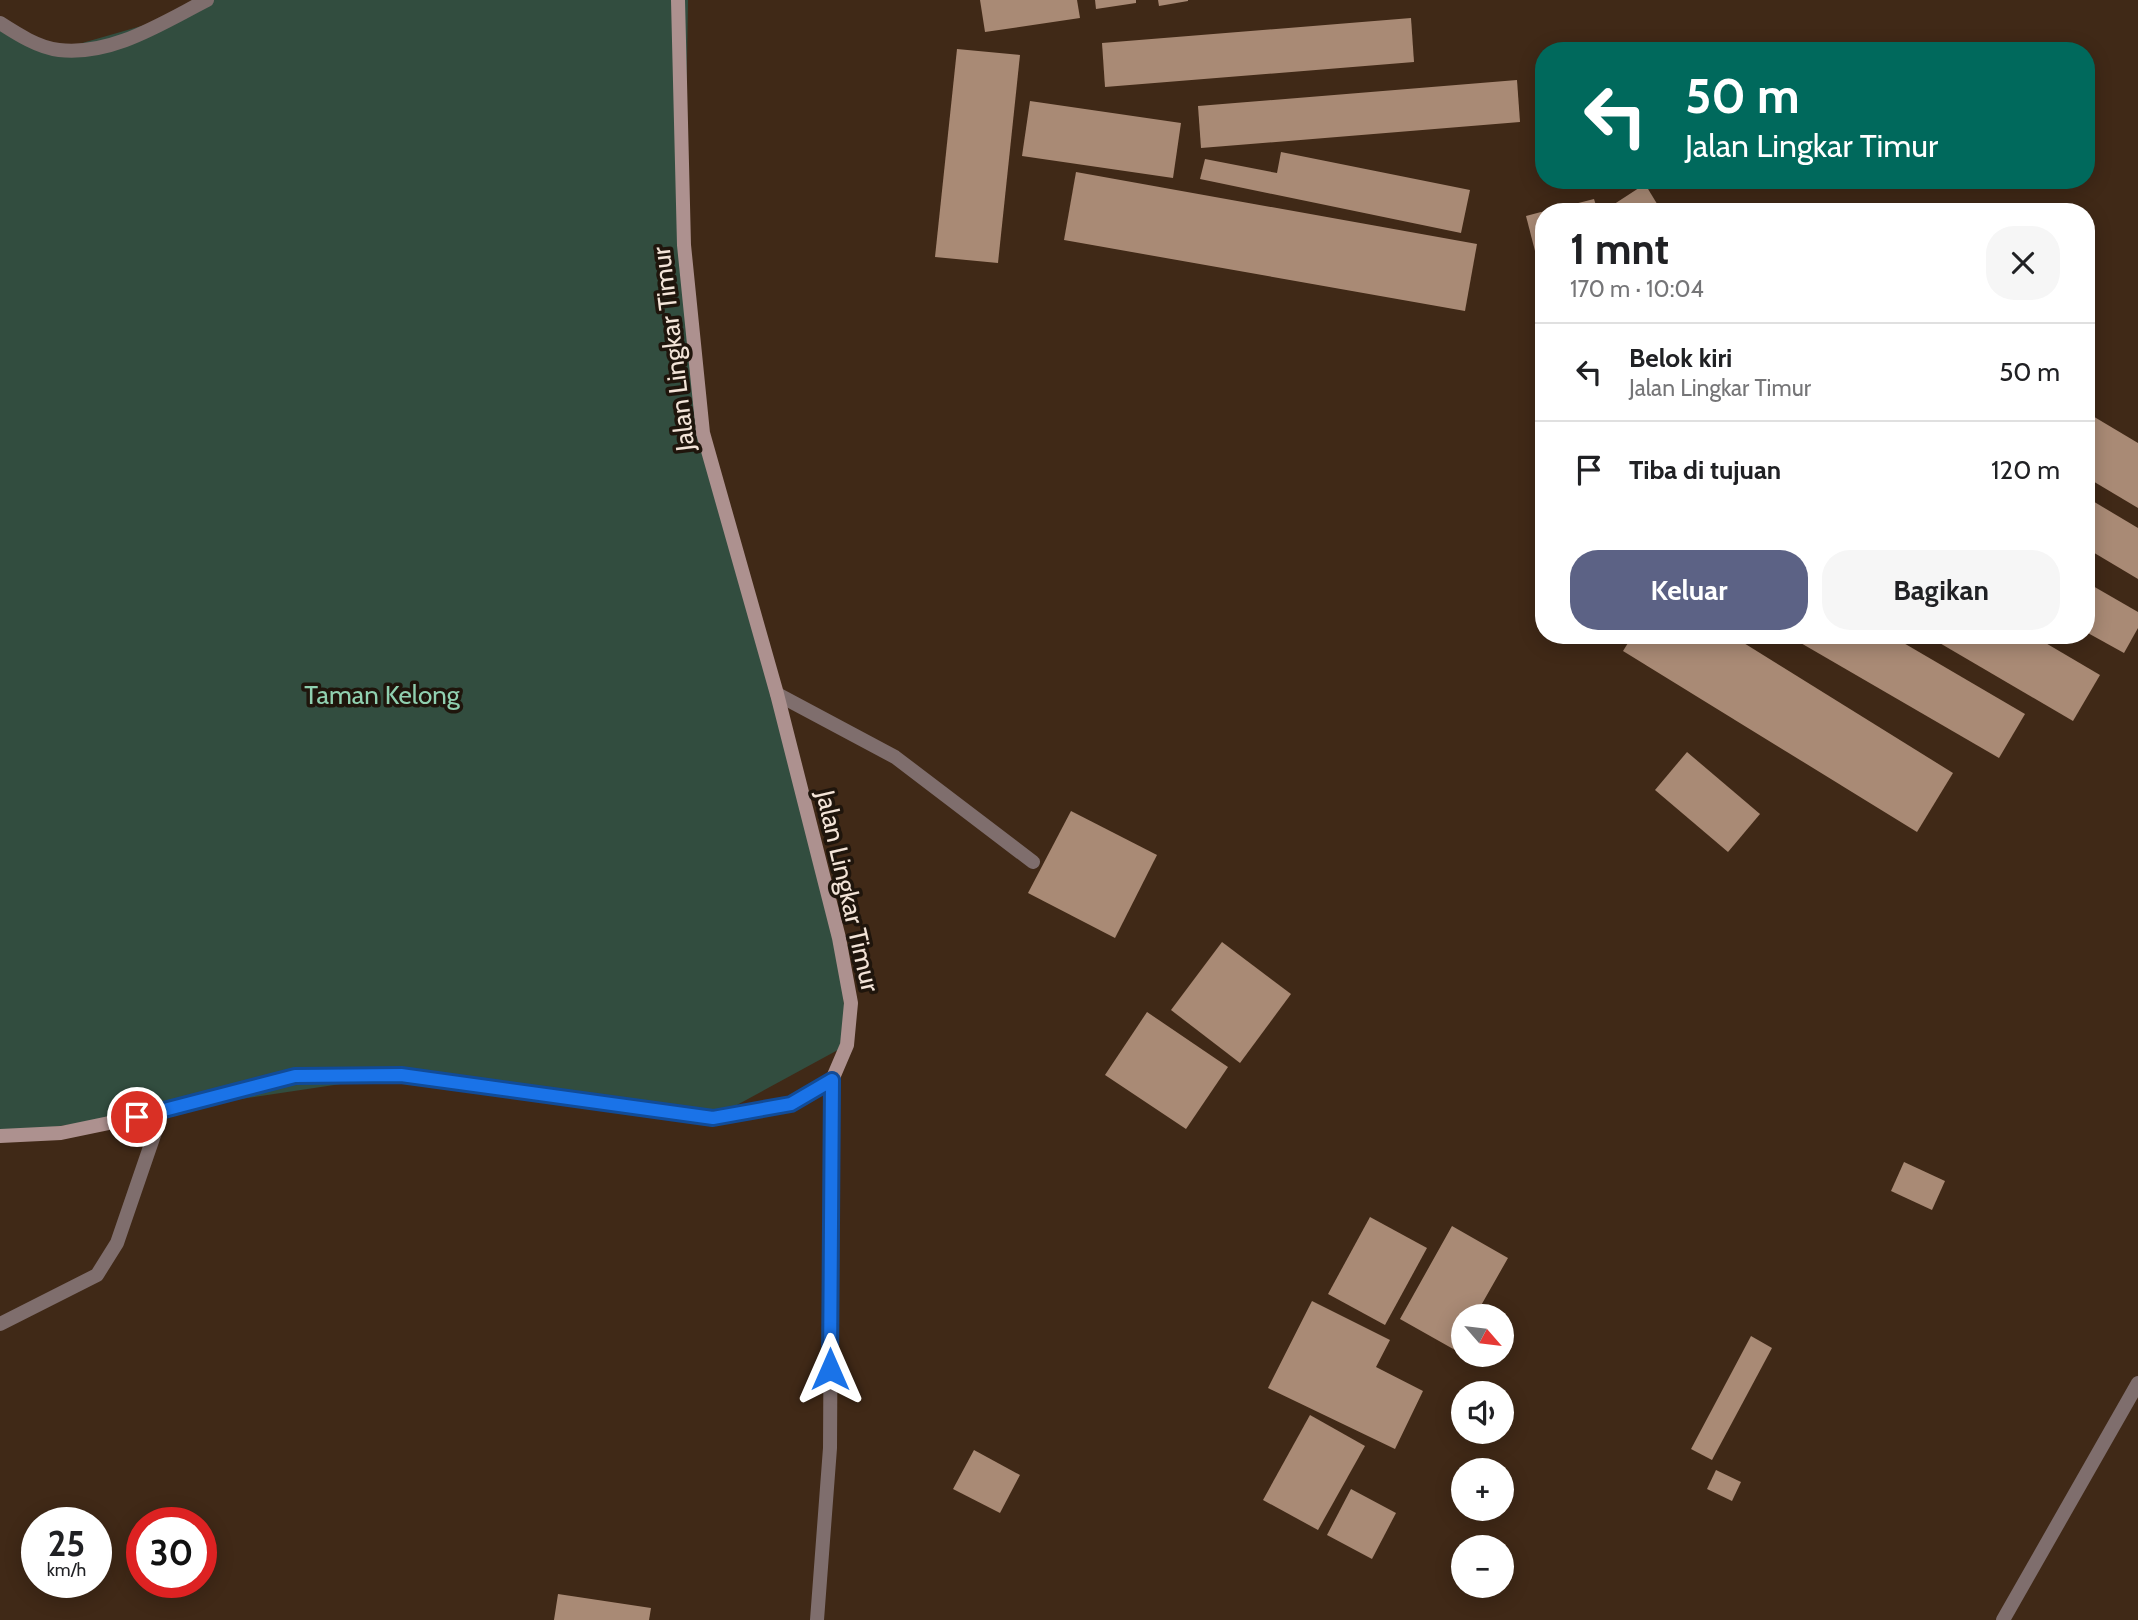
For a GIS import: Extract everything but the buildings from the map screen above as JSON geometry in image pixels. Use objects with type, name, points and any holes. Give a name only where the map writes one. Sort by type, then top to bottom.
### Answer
[{"type":"main road","name":"Jalan Lingkar Timur","points":[[678,0],[684,245],[703,433],[777,694],[839,939],[851,1003],[847,1045],[832,1080]]},
{"type":"main road","points":[[0,1136],[61,1133],[162,1112],[295,1076],[401,1075],[713,1118],[791,1104],[832,1080]]},
{"type":"street","points":[[0,23],[20,36],[58,50],[88,48],[130,39],[207,0]]},
{"type":"street","points":[[777,694],[895,757],[1033,862]]},
{"type":"street","points":[[817,1620],[830,1448],[832,1080]]},
{"type":"street","points":[[0,1324],[97,1275],[117,1243],[162,1112]]},
{"type":"street","points":[[2003,1620],[2138,1383]]},
{"type":"green space","name":"Taman Kelong","points":[[202,0],[688,0],[684,245],[703,433],[839,938],[847,1045],[713,1118],[401,1075],[0,1135],[0,17],[58,50],[176,16]]},
{"type":"route","points":[[137,1117],[295,1076],[401,1075],[713,1118],[791,1104],[832,1080],[830,1369]]}]
